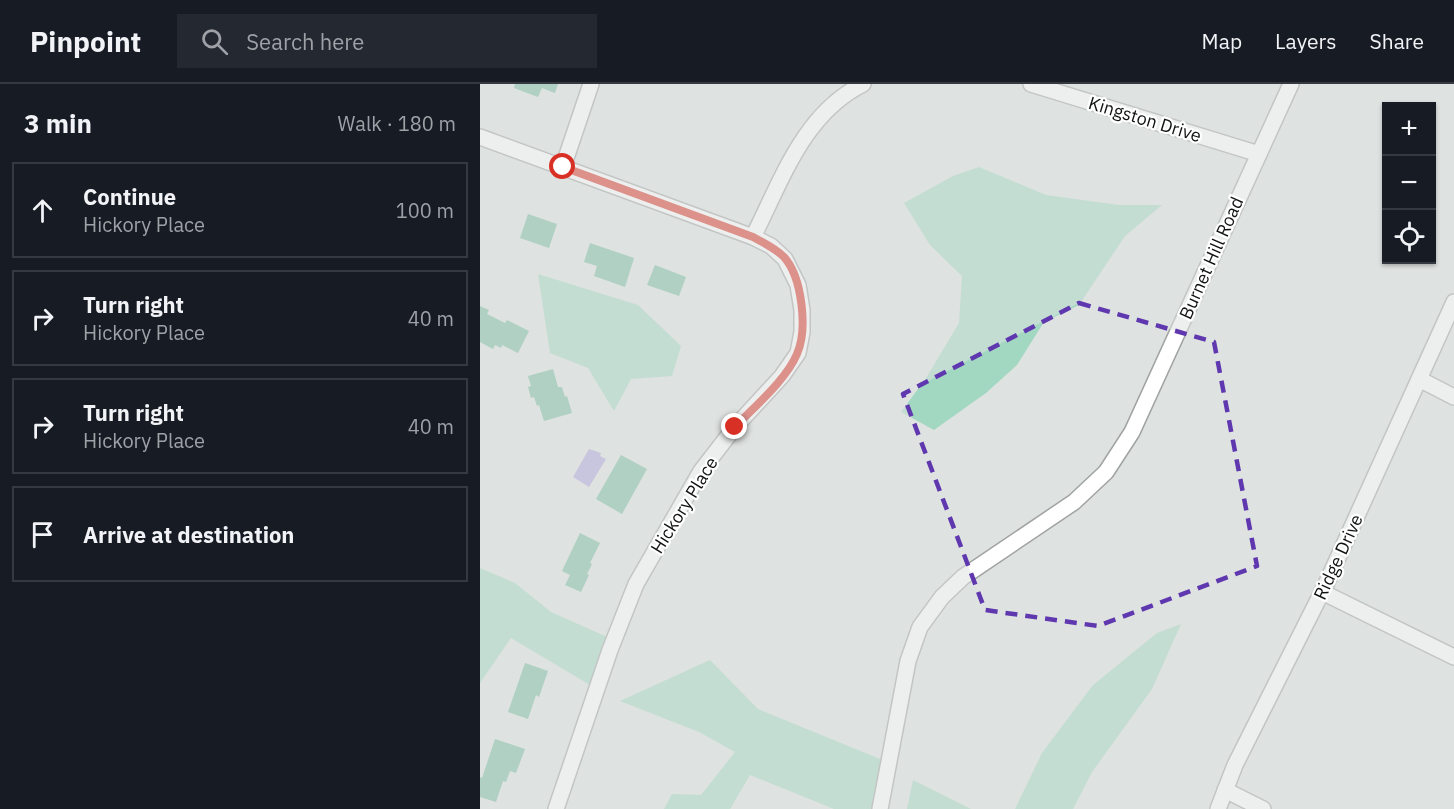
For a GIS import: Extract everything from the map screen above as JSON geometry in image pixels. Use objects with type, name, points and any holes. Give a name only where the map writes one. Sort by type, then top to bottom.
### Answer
[{"type":"street","points":[[563,167],[591,84]]},
{"type":"street","points":[[753,237],[802,141],[814,124],[846,93],[863,84]]},
{"type":"street","name":"Kingston Drive","points":[[1031,84],[1259,154]]},
{"type":"street","name":"Burnet Hill Road","points":[[880,809],[908,661],[920,627],[942,597],[963,577],[1074,502],[1106,472],[1132,432],[1291,84]]},
{"type":"street","name":"Hickory Place","points":[[480,137],[753,237],[771,246],[785,259],[798,285],[802,321],[798,353],[782,376],[735,427],[701,471],[636,584],[610,650],[556,809]]},
{"type":"street","name":"Ridge Drive","points":[[1218,809],[1235,765],[1322,592],[1454,302]]},
{"type":"street","points":[[1419,379],[1454,397]]},
{"type":"street","points":[[1322,592],[1454,657]]},
{"type":"street","points":[[1225,790],[1263,809]]},
{"type":"highlighted area","points":[[1079,303],[1214,342],[1257,566],[1098,626],[985,610],[903,394]]},
{"type":"green space","points":[[979,167],[1046,195],[1119,205],[1162,205],[1125,236],[1079,305],[1044,322],[1017,365],[986,393],[934,430],[901,412],[926,378],[959,323],[962,276],[930,245],[904,203],[953,176]]},
{"type":"green space","points":[[538,274],[638,305],[681,346],[672,376],[631,379],[614,411],[588,368],[550,353]]},
{"type":"green space","points":[[480,568],[515,583],[551,612],[607,637],[590,685],[511,638],[480,683]]},
{"type":"green space","points":[[1181,624],[1152,689],[1092,772],[1073,809],[1015,809],[1042,753],[1093,685],[1157,633]]},
{"type":"green space","points":[[710,660],[758,709],[885,761],[874,809],[834,809],[750,775],[730,809],[664,809],[672,794],[701,795],[735,752],[699,732],[620,701]]},
{"type":"green space","points":[[913,780],[971,809],[907,809]]},
{"type":"shaded area","points":[[589,449],[601,453],[600,456],[606,459],[589,487],[573,477]]},
{"type":"building","points":[[515,84],[558,84],[555,93],[542,88],[538,97],[514,88]]},
{"type":"building","points":[[528,214],[557,224],[549,248],[520,238]]},
{"type":"building","points":[[590,243],[634,258],[625,287],[594,276],[597,266],[584,262]]},
{"type":"building","points":[[655,265],[686,277],[679,296],[647,285]]},
{"type":"building","points":[[480,306],[489,310],[487,314],[505,323],[507,320],[529,331],[518,353],[502,345],[501,348],[495,345],[493,349],[480,342]]},
{"type":"building","points":[[553,369],[558,387],[562,387],[565,397],[567,396],[572,413],[544,421],[539,405],[537,406],[534,397],[531,398],[528,376]]},
{"type":"building","points":[[621,455],[647,469],[622,514],[596,499]]},
{"type":"building","points":[[580,533],[600,543],[590,563],[592,564],[587,574],[589,575],[581,592],[565,585],[570,575],[562,571]]},
{"type":"building","points":[[525,663],[548,671],[539,697],[536,695],[528,719],[508,712]]},
{"type":"building","points":[[495,739],[525,749],[516,773],[510,771],[506,782],[503,781],[496,802],[480,797],[480,777],[482,778]]},
{"type":"route","points":[[563,167],[753,237],[771,246],[785,259],[798,285],[802,310],[802,332],[798,353],[782,376],[735,427]]}]
